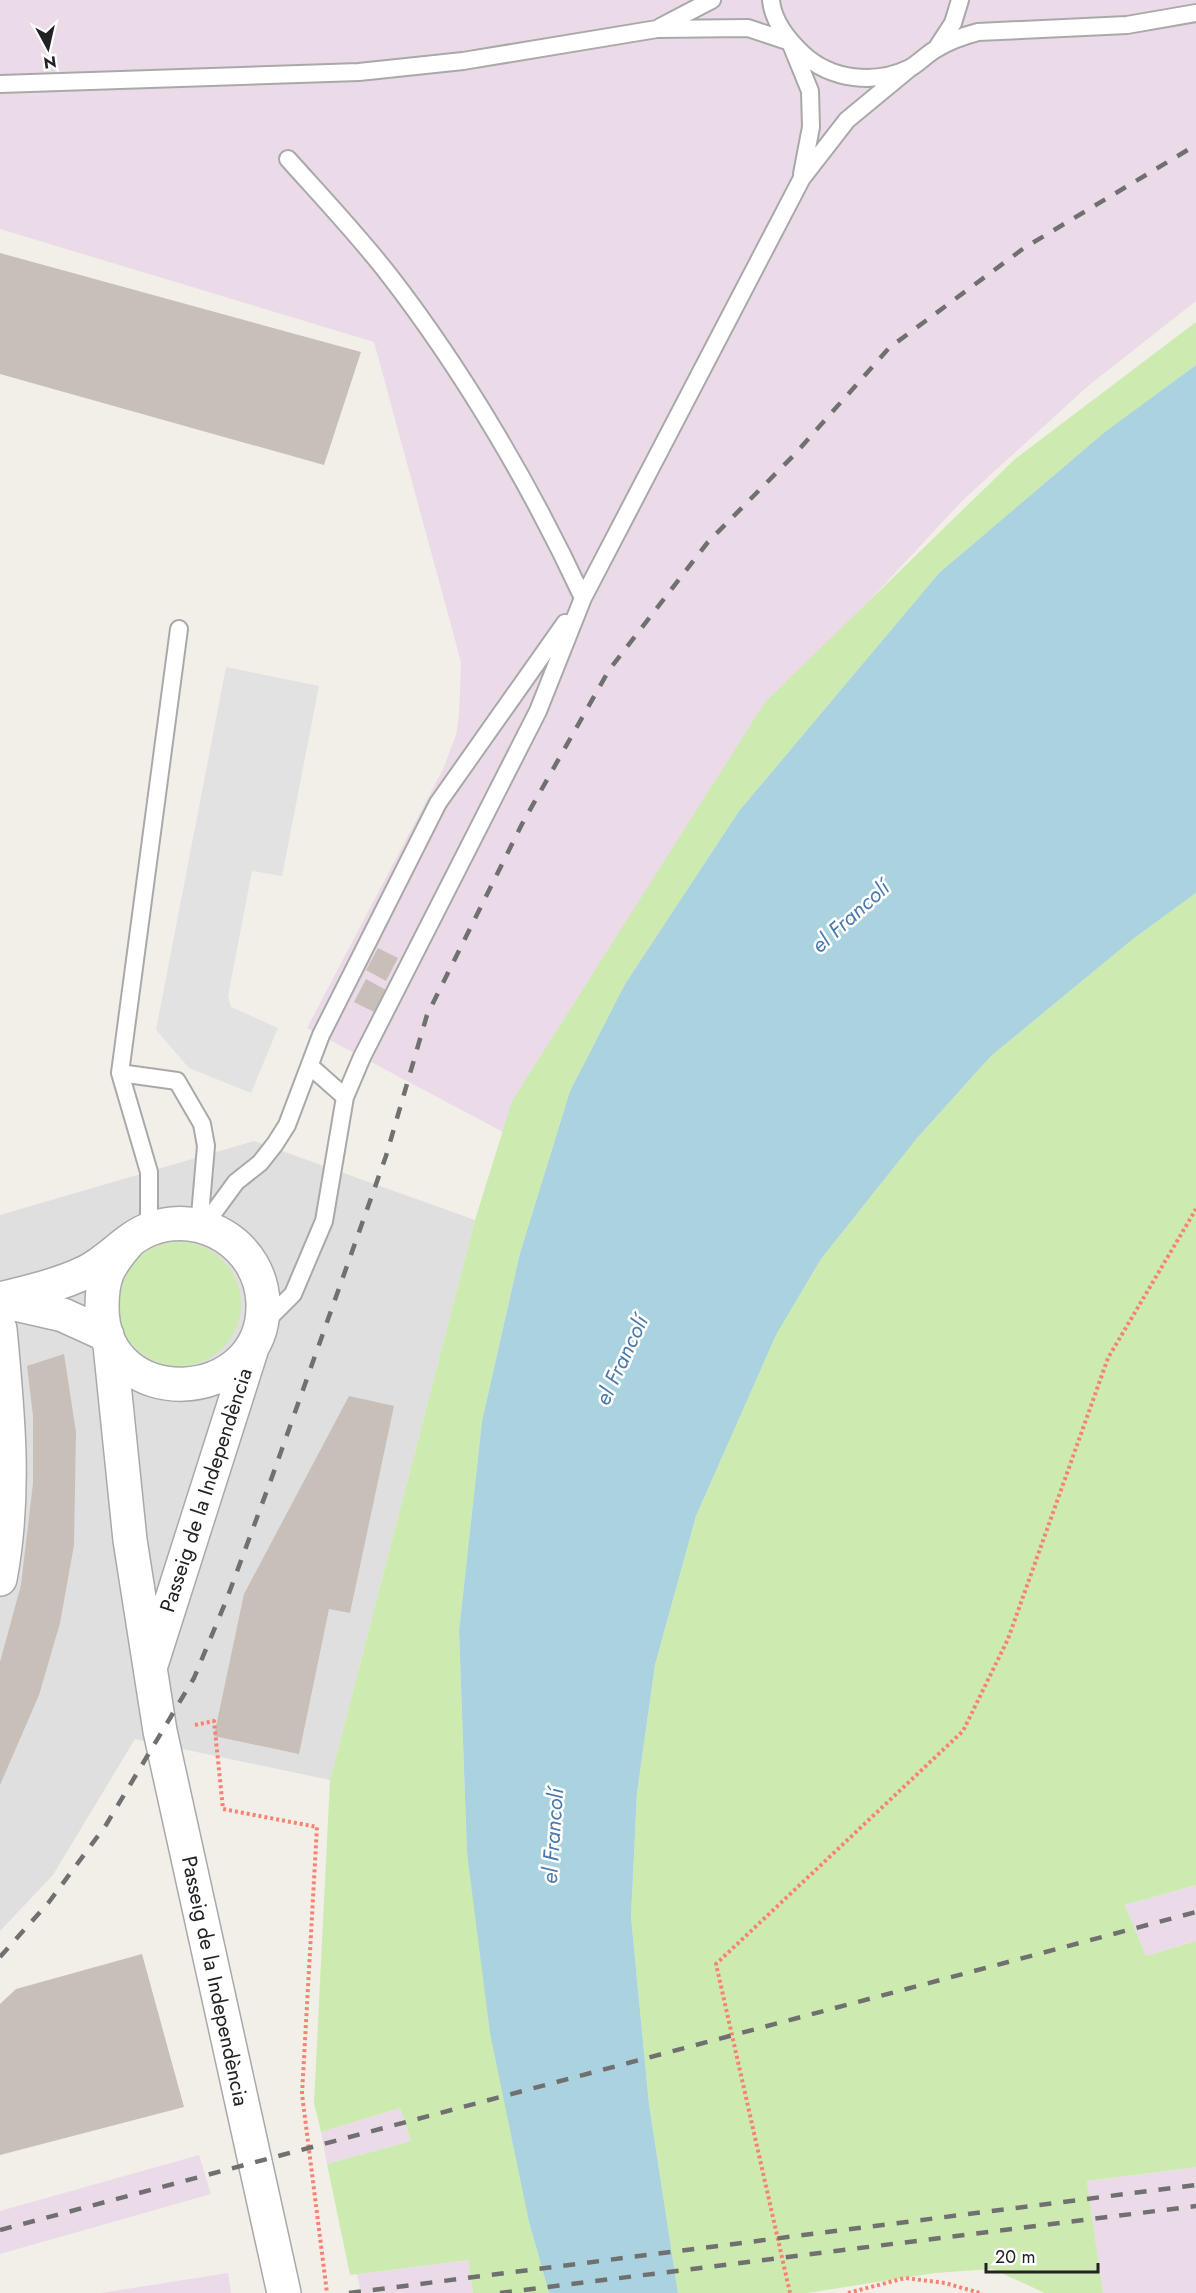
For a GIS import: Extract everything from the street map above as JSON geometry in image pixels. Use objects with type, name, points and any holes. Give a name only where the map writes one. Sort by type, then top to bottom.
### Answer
[{"type":"street","points":[[0,1300],[71,1279],[89,1271],[138,1236],[172,1223],[201,1227],[228,1237],[251,1261],[263,1293],[256,1335],[242,1360],[210,1381],[172,1385],[136,1373],[108,1340],[102,1325],[102,1284],[112,1261],[138,1236]]},
{"type":"street","points":[[0,1300],[63,1315],[108,1340]]},
{"type":"street","name":"Passeig de la Independència","points":[[149,1669],[256,1335]]},
{"type":"street","name":"Passeig de la Independència","points":[[108,1340],[130,1540],[160,1731],[284,2293]]},
{"type":"street","points":[[0,1579],[6,1550],[10,1490],[10,1434],[1,1349]]},
{"type":"lane","points":[[657,28],[712,0]]},
{"type":"lane","points":[[771,0],[779,25],[790,42],[810,91],[811,128],[802,178]]},
{"type":"lane","points":[[936,49],[953,23],[960,0]]},
{"type":"lane","points":[[256,1335],[293,1294],[324,1221],[345,1097],[362,1057],[538,711],[583,598],[802,178],[847,120],[910,68],[957,37],[978,32],[1127,25],[1196,13]]},
{"type":"lane","points":[[0,84],[358,72],[463,61],[657,28],[748,28],[790,42],[815,65],[846,77],[879,78],[910,68]]},
{"type":"lane","points":[[288,159],[389,275],[456,371],[551,528],[583,598]]},
{"type":"lane","points":[[201,1227],[236,1182],[260,1163],[275,1144],[286,1125],[321,1035],[438,803],[583,598]]},
{"type":"lane","points":[[138,1236],[149,1172],[120,1073],[179,629]]},
{"type":"lane","points":[[310,1066],[345,1097]]},
{"type":"lane","points":[[120,1073],[177,1081],[202,1124],[206,1146],[201,1227]]},
{"type":"path","points":[[790,2293],[716,1964],[963,1731],[1008,1639],[1108,1358],[1196,1209]]},
{"type":"path","points":[[160,1731],[214,1721],[223,1809],[317,1827],[303,2094],[327,2293]]},
{"type":"path","points":[[848,2293],[905,2278],[945,2283],[981,2293]]},
{"type":"shaded area","points":[[0,0],[1196,0],[1196,301],[1088,386],[963,500],[827,646],[514,1138],[307,1028],[443,769],[456,735],[459,715],[461,662],[374,342],[0,229]]},
{"type":"shaded area","points":[[226,667],[319,686],[282,876],[252,871],[228,996],[231,1007],[278,1028],[251,1093],[189,1068],[156,1030]]},
{"type":"shaded area","points":[[254,1141],[475,1220],[330,1780],[135,1739],[53,1875],[0,1931],[0,1215]]},
{"type":"shaded area","points":[[1196,1885],[1196,1941],[1146,1956],[1125,1905]]},
{"type":"shaded area","points":[[400,2108],[411,2141],[327,2164],[321,2132]]},
{"type":"shaded area","points":[[199,2155],[211,2194],[0,2254],[0,2211]]},
{"type":"shaded area","points":[[1196,2167],[1196,2293],[1103,2293],[1087,2181]]},
{"type":"shaded area","points":[[468,2260],[473,2293],[361,2293],[357,2274]]},
{"type":"shaded area","points":[[228,2273],[231,2293],[101,2293]]},
{"type":"green space","points":[[1196,322],[1196,365],[1106,431],[939,573],[739,811],[625,984],[570,1091],[520,1253],[482,1421],[459,1631],[467,1853],[529,2222],[549,2293],[473,2293],[468,2260],[350,2275],[327,2164],[411,2141],[400,2108],[321,2132],[314,2103],[330,1780],[475,1220],[512,1101],[765,702],[1015,459]]},
{"type":"green space","points":[[1196,893],[1196,1885],[1125,1905],[1146,1956],[1196,1941],[1196,2167],[1087,2181],[1103,2293],[1045,2293],[992,2269],[935,2273],[807,2293],[678,2293],[649,2104],[631,1917],[637,1793],[655,1665],[696,1516],[776,1335],[821,1259],[918,1137],[991,1056],[1133,939]]},
{"type":"green space","points":[[179,1242],[203,1246],[223,1260],[237,1280],[241,1304],[237,1328],[223,1348],[203,1362],[179,1366],[155,1362],[135,1348],[121,1328],[117,1304],[121,1280],[135,1260],[155,1246]]},
{"type":"water","name":"el Francolí","points":[[1196,365],[1196,893],[1133,939],[991,1056],[918,1137],[821,1259],[776,1335],[696,1516],[655,1665],[637,1793],[631,1917],[649,2104],[678,2293],[549,2293],[529,2222],[490,2033],[467,1853],[459,1631],[482,1421],[520,1253],[570,1091],[625,984],[739,811],[939,573],[1106,431]]},
{"type":"building","points":[[0,253],[361,352],[324,465],[0,374]]},
{"type":"building","points":[[378,948],[398,958],[386,981],[366,970]]},
{"type":"building","points":[[366,979],[386,990],[374,1012],[354,1002]]},
{"type":"building","points":[[64,1354],[76,1432],[74,1545],[60,1623],[39,1695],[0,1785],[0,1662],[21,1585],[33,1483],[33,1416],[27,1366]]},
{"type":"building","points":[[349,1396],[394,1406],[350,1613],[329,1609],[299,1754],[214,1736],[244,1594]]},
{"type":"building","points":[[142,1954],[184,2107],[0,2155],[0,2004],[16,1989]]},
{"type":"railway","points":[[0,1957],[49,1902],[106,1825],[194,1678],[226,1601],[272,1477],[386,1156],[427,1015],[522,824],[609,670],[708,542],[795,454],[889,348],[1024,248],[1196,145]]},
{"type":"railway","points":[[0,2230],[1196,1912]]},
{"type":"railway","points":[[349,2293],[1196,2185]]},
{"type":"railway","points":[[500,2293],[1196,2206]]}]
